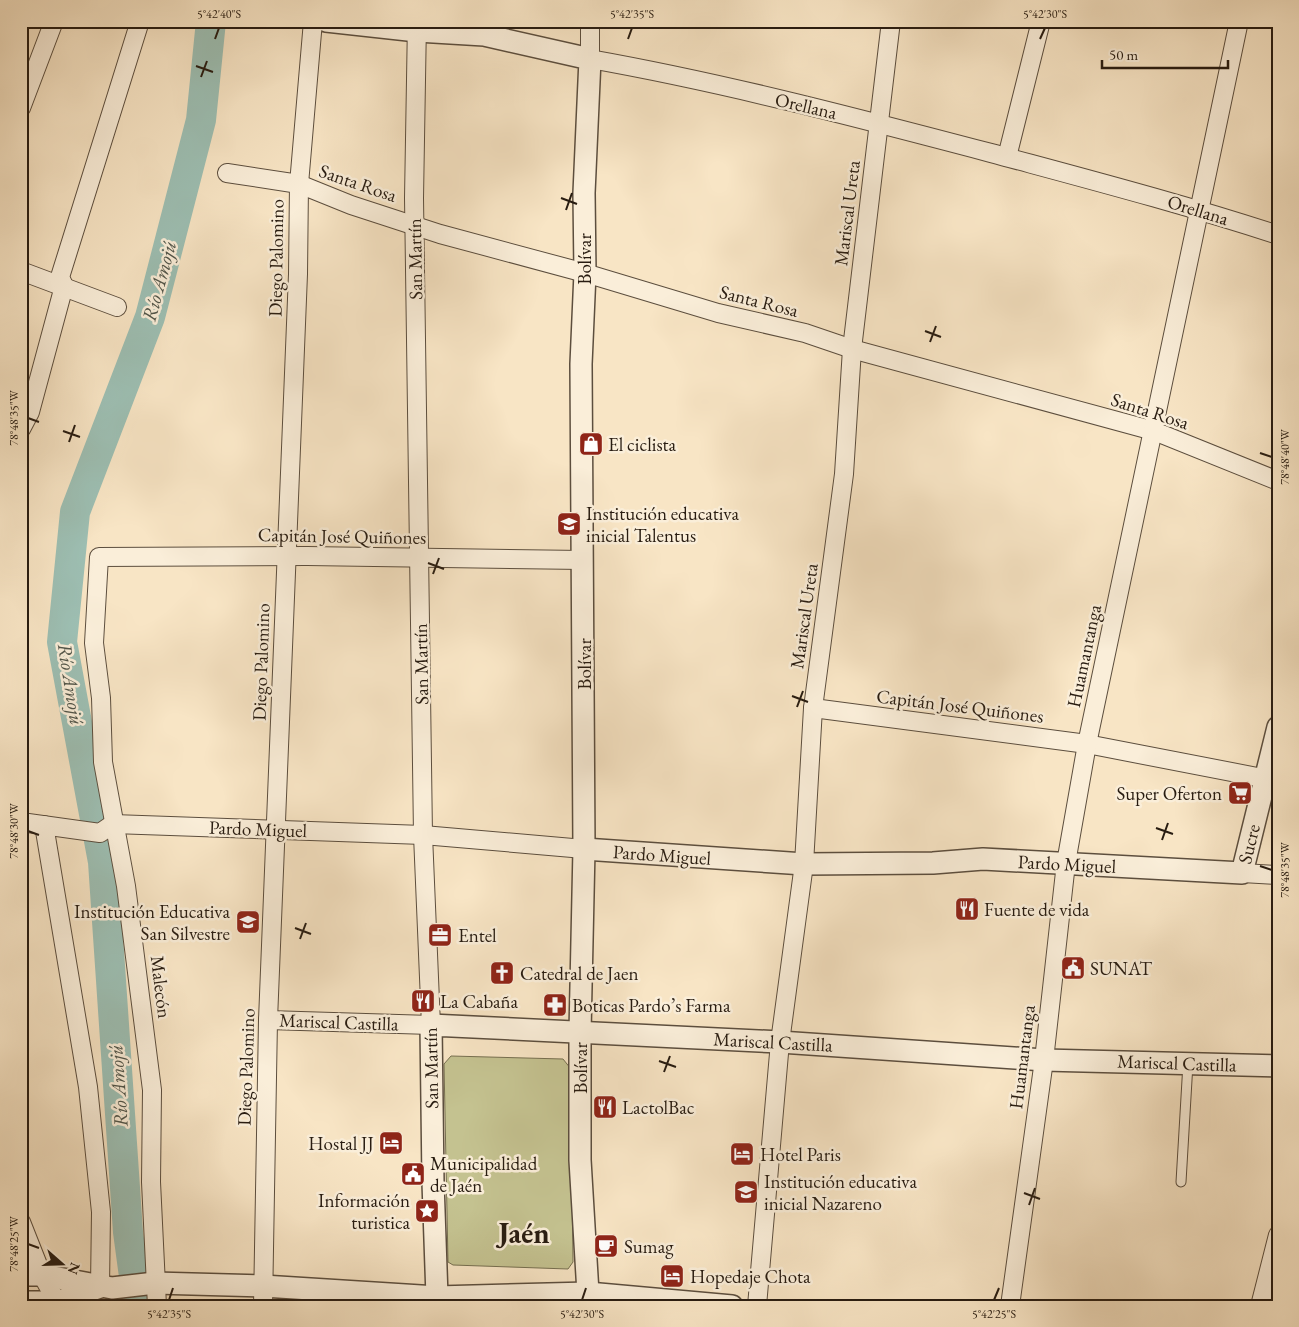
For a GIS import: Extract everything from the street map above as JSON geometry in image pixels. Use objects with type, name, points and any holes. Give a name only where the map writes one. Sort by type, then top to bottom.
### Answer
[{"type":"street","points":[[21,108],[54,21]]},
{"type":"street","points":[[21,428],[30,412],[64,286],[60,277],[140,21]]},
{"type":"street","name":"Diego Palomino","points":[[263,1296],[268,1020],[298,274],[299,184],[313,21]]},
{"type":"street","name":"Orellana","points":[[326,21],[484,28],[590,59],[681,76],[880,123],[1199,209],[1278,235]]},
{"type":"street","name":"Bolívar","points":[[589,1299],[580,1160],[580,1032],[584,850],[581,364],[585,273],[584,193],[590,21]]},
{"type":"street","name":"Mariscal Ureta","points":[[757,1306],[780,1042],[804,864],[813,708],[844,474],[852,349],[891,21]]},
{"type":"street","points":[[1007,157],[1041,21]]},
{"type":"street","name":"Huamantanga","points":[[1010,1306],[1044,1060],[1066,863],[1087,744],[1239,21]]},
{"type":"street","name":"San Martín","points":[[417,26],[415,225],[423,835],[431,1025],[437,1301]]},
{"type":"street","name":"Santa Rosa","points":[[227,173],[299,184],[351,205],[415,225],[585,273],[718,314],[805,334],[852,349],[1154,431],[1278,481]]},
{"type":"street","points":[[21,271],[117,307]]},
{"type":"street","name":"Capitán José Quiñones","points":[[100,557],[286,556],[583,560]]},
{"type":"street","name":"Malecón","points":[[100,557],[94,643],[101,698],[106,829],[126,886],[152,1090],[150,1284],[157,1306]]},
{"type":"street","name":"Capitán José Quiñones","points":[[813,708],[1087,744],[1271,780]]},
{"type":"street","name":"Sucre","points":[[1242,873],[1271,780],[1278,727]]},
{"type":"street","name":"Pardo Miguel","points":[[21,822],[47,826],[106,829],[276,830],[423,835],[584,850],[804,864],[933,864],[983,859],[1278,875]]},
{"type":"street","points":[[47,826],[88,1087],[101,1212],[106,1288]]},
{"type":"street","name":"Mariscal Castilla","points":[[268,1020],[431,1025],[780,1042],[1044,1060],[1278,1066]]},
{"type":"street","points":[[21,1222],[32,1275],[58,1304]]},
{"type":"street","points":[[1260,1306],[1278,1235]]},
{"type":"street","points":[[32,1275],[106,1288]]},
{"type":"street","points":[[21,1302],[58,1304],[106,1288],[150,1284],[263,1296],[437,1301],[589,1299],[732,1306]]},
{"type":"lane","points":[[1181,1182],[1188,1063]]},
{"type":"shaded area","points":[[451,1056],[563,1059],[571,1069],[573,1262],[568,1269],[453,1265],[448,1262],[444,1064]]},
{"type":"waterway","name":"Río Amojú","points":[[138,1306],[128,1232],[103,862],[62,642],[75,512],[150,317],[201,120],[211,21]]},
{"type":"place","name":"El ciclista","points":[[591,444]]},
{"type":"place","name":"Institución educativa inicial Talentus","points":[[569,524]]},
{"type":"place","name":"Super Oferton","points":[[1240,793]]},
{"type":"place","name":"Fuente de vida","points":[[967,909]]},
{"type":"place","name":"Institución Educativa San Silvestre","points":[[248,922]]},
{"type":"place","name":"Entel","points":[[440,935]]},
{"type":"place","name":"SUNAT","points":[[1073,968]]},
{"type":"place","name":"Catedral de Jaen","points":[[502,973]]},
{"type":"place","name":"La Cabaña","points":[[423,1001]]},
{"type":"place","name":"Boticas Pardo’s Farma","points":[[555,1005]]},
{"type":"place","name":"LactolBac","points":[[605,1107]]},
{"type":"place","name":"Hostal JJ","points":[[391,1143]]},
{"type":"place","name":"Hotel Paris","points":[[742,1154]]},
{"type":"place","name":"Municipalidad de Jaén","points":[[413,1174]]},
{"type":"place","name":"Institución educativa inicial Nazareno","points":[[746,1192]]},
{"type":"place","name":"Información turistica","points":[[427,1211]]},
{"type":"place","name":"Sumag","points":[[606,1246]]},
{"type":"place","name":"Hopedaje Chota","points":[[672,1276]]},
{"type":"district","name":"Jaén","points":[[524,1233]]}]
